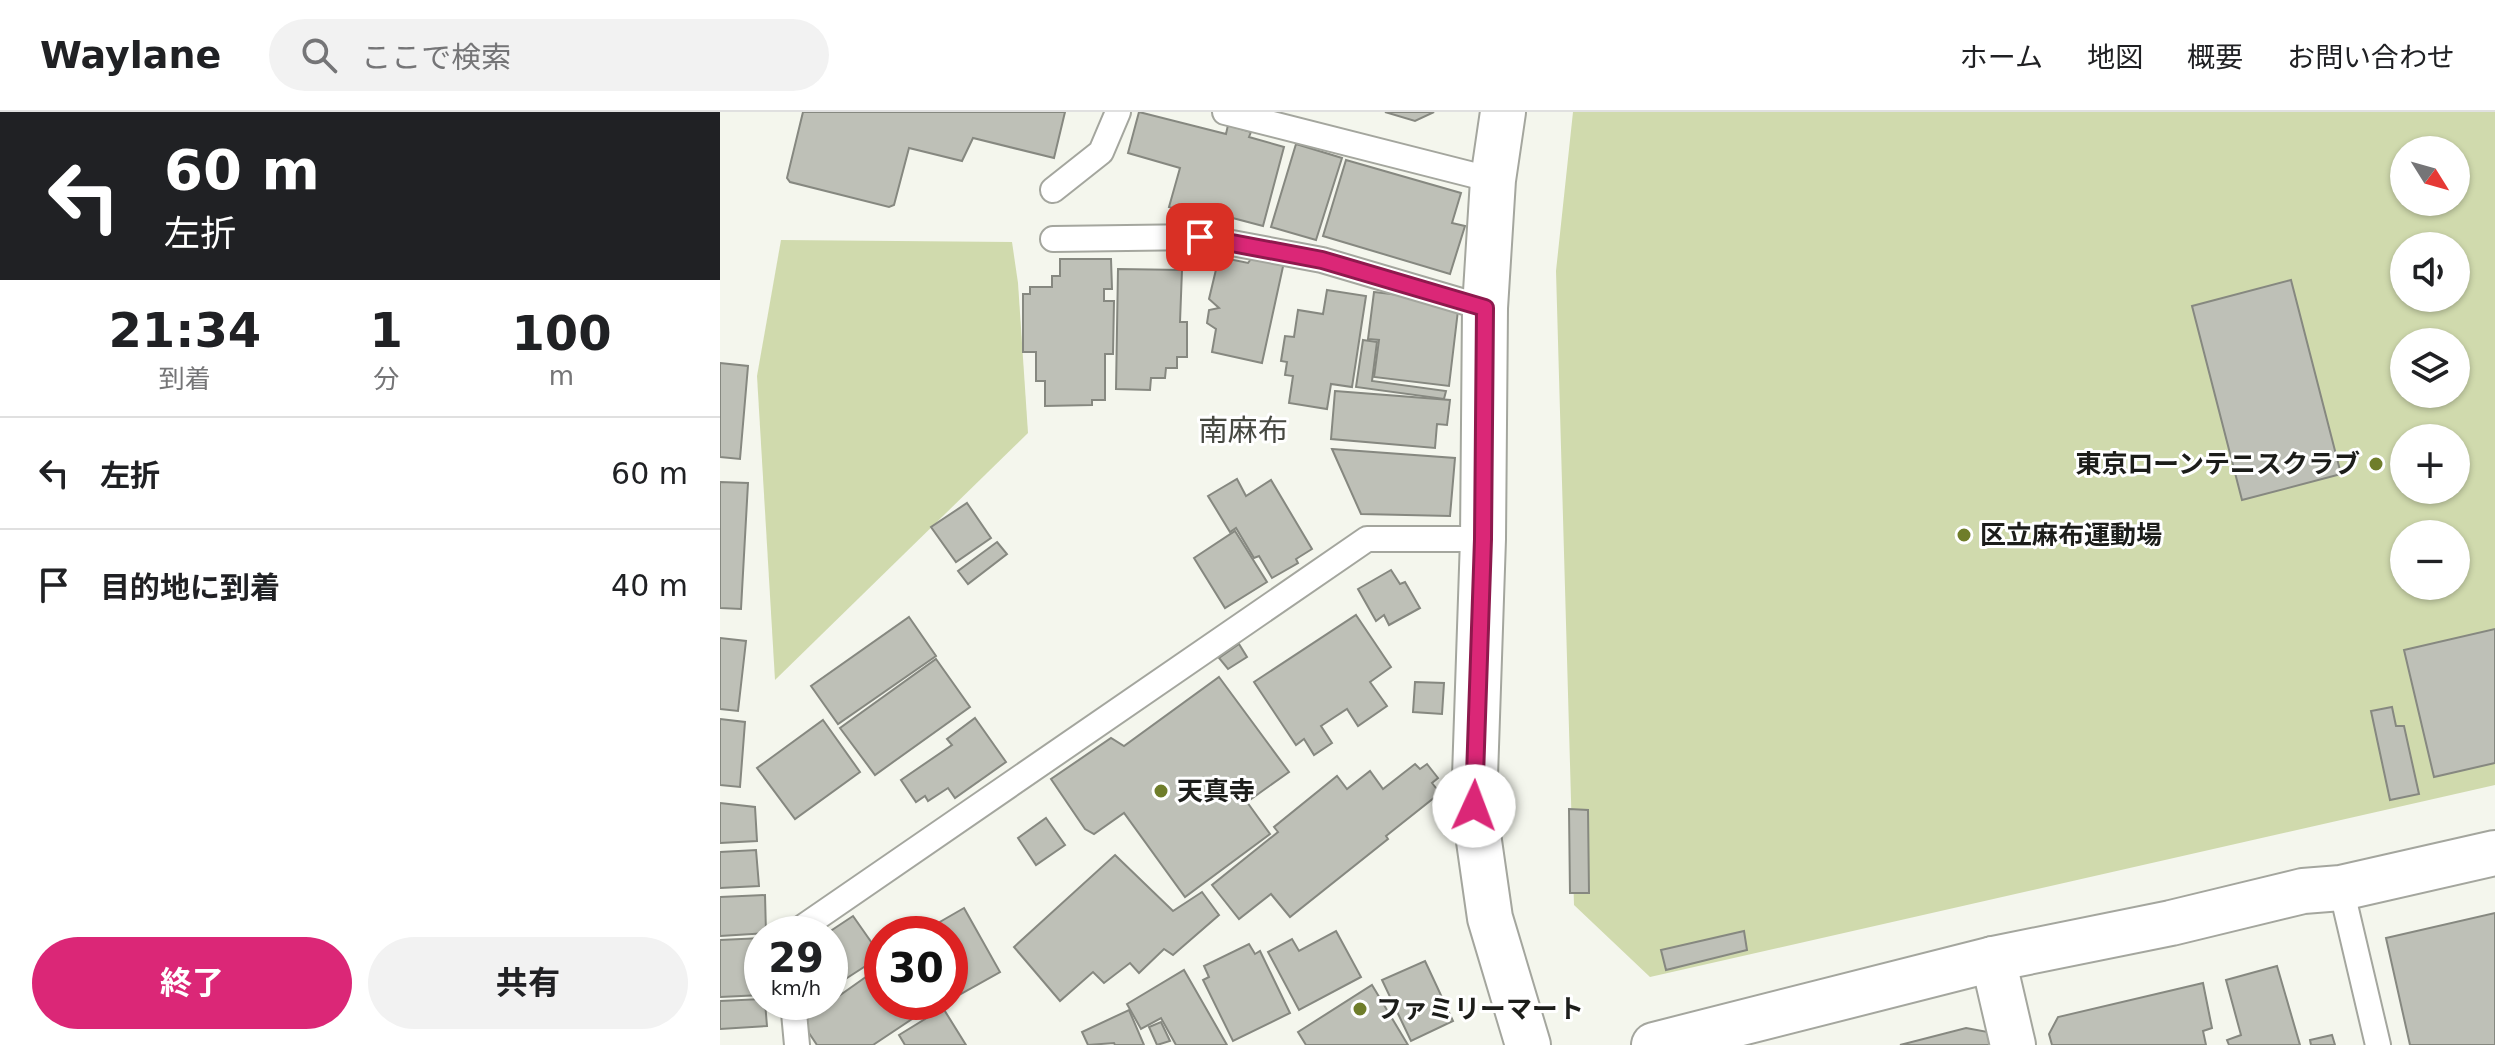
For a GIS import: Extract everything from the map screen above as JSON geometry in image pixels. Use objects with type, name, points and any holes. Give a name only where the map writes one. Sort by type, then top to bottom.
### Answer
[{"type":"street","points":[[1503,112],[1493,180],[1485,308],[1483,539],[1474,806],[1490,918],[1528,1045]]},
{"type":"street","points":[[1654,1045],[1993,959],[2171,923],[2303,891],[2341,888],[2495,853]]},
{"type":"street","points":[[1993,959],[2013,1045]]},
{"type":"lane","points":[[1053,190],[1101,152],[1118,112]]},
{"type":"lane","points":[[1225,112],[1493,180]]},
{"type":"lane","points":[[1053,239],[1200,237],[1322,260],[1485,308]]},
{"type":"lane","points":[[819,916],[1367,539],[1483,539]]},
{"type":"lane","points":[[2341,888],[2378,1045]]},
{"type":"lane","points":[[795,1020],[797,1045]]},
{"type":"green space","name":"区立麻布運動場","points":[[1573,112],[2495,112],[2495,785],[1650,977],[1574,905],[1556,271]]},
{"type":"green space","points":[[781,240],[1012,242],[1018,283],[1028,433],[775,680],[757,376]]},
{"type":"building","points":[[803,112],[1065,112],[1054,158],[973,138],[962,161],[909,148],[894,205],[889,207],[790,182],[787,178]]},
{"type":"building","points":[[1139,112],[1226,134],[1228,125],[1251,132],[1249,137],[1284,147],[1263,226],[1225,216],[1223,222],[1169,207],[1180,168],[1128,153]]},
{"type":"building","points":[[1385,112],[1434,112],[1415,121]]},
{"type":"building","points":[[1296,144],[1342,158],[1316,240],[1271,227]]},
{"type":"building","points":[[1346,160],[1461,193],[1452,223],[1465,226],[1450,274],[1323,236]]},
{"type":"building","points":[[1254,255],[1284,262],[1262,363],[1212,352],[1216,329],[1207,323],[1209,310],[1219,308],[1209,299],[1219,257],[1248,263]]},
{"type":"building","points":[[1060,259],[1111,259],[1112,289],[1104,289],[1104,301],[1114,301],[1113,354],[1105,354],[1105,400],[1092,400],[1092,405],[1045,406],[1045,381],[1036,381],[1036,352],[1023,352],[1023,294],[1030,294],[1030,287],[1052,287],[1052,276],[1060,276]]},
{"type":"building","points":[[1118,269],[1182,270],[1180,322],[1187,322],[1187,357],[1177,357],[1177,368],[1166,368],[1165,378],[1151,378],[1150,390],[1116,389]]},
{"type":"building","points":[[2291,280],[2341,474],[2242,500],[2192,306]]},
{"type":"building","points":[[1327,290],[1366,296],[1352,387],[1331,384],[1327,409],[1289,403],[1293,376],[1285,375],[1287,362],[1281,361],[1285,336],[1294,337],[1298,310],[1323,314]]},
{"type":"building","points":[[1374,292],[1459,302],[1449,386],[1374,377],[1379,340],[1368,339]]},
{"type":"building","points":[[1363,340],[1377,342],[1372,381],[1446,391],[1444,399],[1356,387]]},
{"type":"building","points":[[720,363],[748,366],[740,459],[720,457]]},
{"type":"building","points":[[1335,391],[1450,400],[1447,425],[1437,424],[1435,448],[1331,439]]},
{"type":"building","points":[[1332,449],[1455,458],[1450,516],[1361,514]]},
{"type":"building","points":[[1237,479],[1246,496],[1271,480],[1312,549],[1296,559],[1298,563],[1272,578],[1259,556],[1254,558],[1236,528],[1230,532],[1208,496]]},
{"type":"building","points":[[720,482],[748,483],[741,609],[720,608]]},
{"type":"building","points":[[967,503],[991,538],[956,562],[931,527]]},
{"type":"building","points":[[1235,531],[1267,582],[1225,608],[1194,558]]},
{"type":"building","points":[[997,542],[1007,554],[968,584],[958,571]]},
{"type":"building","points":[[1391,570],[1400,584],[1405,582],[1420,608],[1389,625],[1384,615],[1376,621],[1358,589]]},
{"type":"building","points":[[1356,615],[1391,667],[1370,682],[1387,706],[1358,726],[1347,709],[1321,726],[1332,743],[1314,755],[1304,739],[1296,745],[1254,682]]},
{"type":"building","points":[[909,617],[936,656],[838,724],[811,686]]},
{"type":"building","points":[[2495,629],[2495,763],[2434,777],[2404,650]]},
{"type":"building","points":[[720,638],[746,641],[738,711],[720,709]]},
{"type":"building","points":[[1239,644],[1247,657],[1228,669],[1219,658]]},
{"type":"building","points":[[936,659],[970,707],[875,775],[840,728]]},
{"type":"building","name":"天真寺","points":[[1219,677],[1289,772],[1247,802],[1270,834],[1185,897],[1124,813],[1094,834],[1085,829],[1051,779],[1111,738],[1124,746]]},
{"type":"building","points":[[1415,682],[1444,683],[1442,714],[1413,712]]},
{"type":"building","points":[[2392,707],[2396,726],[2404,726],[2419,794],[2390,800],[2371,711]]},
{"type":"building","points":[[975,718],[1006,762],[955,798],[948,788],[928,801],[925,796],[916,802],[901,780],[952,745],[947,739]]},
{"type":"building","points":[[720,719],[745,722],[740,787],[720,785]]},
{"type":"building","points":[[823,720],[860,772],[795,819],[757,768]]},
{"type":"building","points":[[1415,764],[1420,769],[1427,764],[1438,778],[1432,783],[1440,793],[1290,917],[1271,894],[1239,919],[1212,885],[1278,832],[1274,827],[1337,776],[1347,789],[1370,771],[1383,789]]},
{"type":"building","points":[[720,803],[755,807],[757,841],[720,843]]},
{"type":"building","points":[[1569,809],[1588,810],[1589,893],[1570,893]]},
{"type":"building","points":[[1046,818],[1065,845],[1036,865],[1018,838]]},
{"type":"building","points":[[756,850],[759,886],[720,888],[720,852]]},
{"type":"building","points":[[1115,855],[1173,911],[1202,892],[1219,915],[1173,955],[1164,949],[1139,973],[1130,963],[1104,983],[1093,972],[1060,1001],[1014,947]]},
{"type":"building","points":[[765,895],[766,916],[744,916],[744,934],[720,936],[720,897]]},
{"type":"building","points":[[964,908],[1000,972],[968,990],[968,916],[950,916]]},
{"type":"building","points":[[2495,913],[2495,1045],[2410,1045],[2386,938]]},
{"type":"building","points":[[853,916],[864,932],[864,967],[848,977],[848,919]]},
{"type":"building","points":[[1336,931],[1361,977],[1299,1010],[1268,952],[1292,939],[1299,951]]},
{"type":"building","points":[[1744,931],[1747,950],[1666,970],[1661,950]]},
{"type":"building","points":[[744,939],[744,996],[720,997],[720,940]]},
{"type":"building","points":[[1249,944],[1255,954],[1260,951],[1290,1013],[1233,1041],[1203,980],[1209,977],[1204,966]]},
{"type":"building","points":[[1425,961],[1453,1021],[1411,1041],[1382,980]]},
{"type":"building","points":[[2277,966],[2300,1045],[2229,1045],[2227,1040],[2241,1035],[2226,980]]},
{"type":"building","points":[[1184,970],[1227,1045],[1176,1045],[1161,1018],[1141,1029],[1127,1004]]},
{"type":"building","points":[[864,978],[864,1020],[910,1020],[873,1045],[817,1045],[805,1020],[848,1020],[848,990]]},
{"type":"building","points":[[2203,983],[2212,1028],[2203,1031],[2206,1045],[2052,1045],[2049,1034],[2058,1017]]},
{"type":"building","name":"ファミリーマート","points":[[1372,985],[1408,1045],[1306,1045],[1298,1032]]},
{"type":"building","points":[[744,1000],[744,1020],[766,1020],[767,1026],[720,1029],[720,1001]]},
{"type":"building","points":[[1129,1010],[1144,1045],[1088,1045],[1082,1032]]},
{"type":"building","points":[[923,1020],[950,1020],[966,1045],[905,1045],[899,1035]]},
{"type":"building","points":[[1161,1022],[1170,1041],[1157,1045],[1149,1027]]},
{"type":"building","points":[[1966,1028],[1988,1032],[1991,1045],[1900,1045]]},
{"type":"building","points":[[2332,1035],[2335,1045],[2311,1045],[2310,1040]]},
{"type":"place","name":"東京ローンテニスクラブ","points":[[2376,464]]},
{"type":"place","name":"区立麻布運動場","points":[[1964,535]]},
{"type":"place","name":"天真寺","points":[[1161,791]]},
{"type":"place","name":"ファミリーマート","points":[[1360,1009]]},
{"type":"district","name":"南麻布","points":[[1243,430]]},
{"type":"route","points":[[1200,237],[1322,260],[1485,308],[1483,539],[1474,806]]}]
